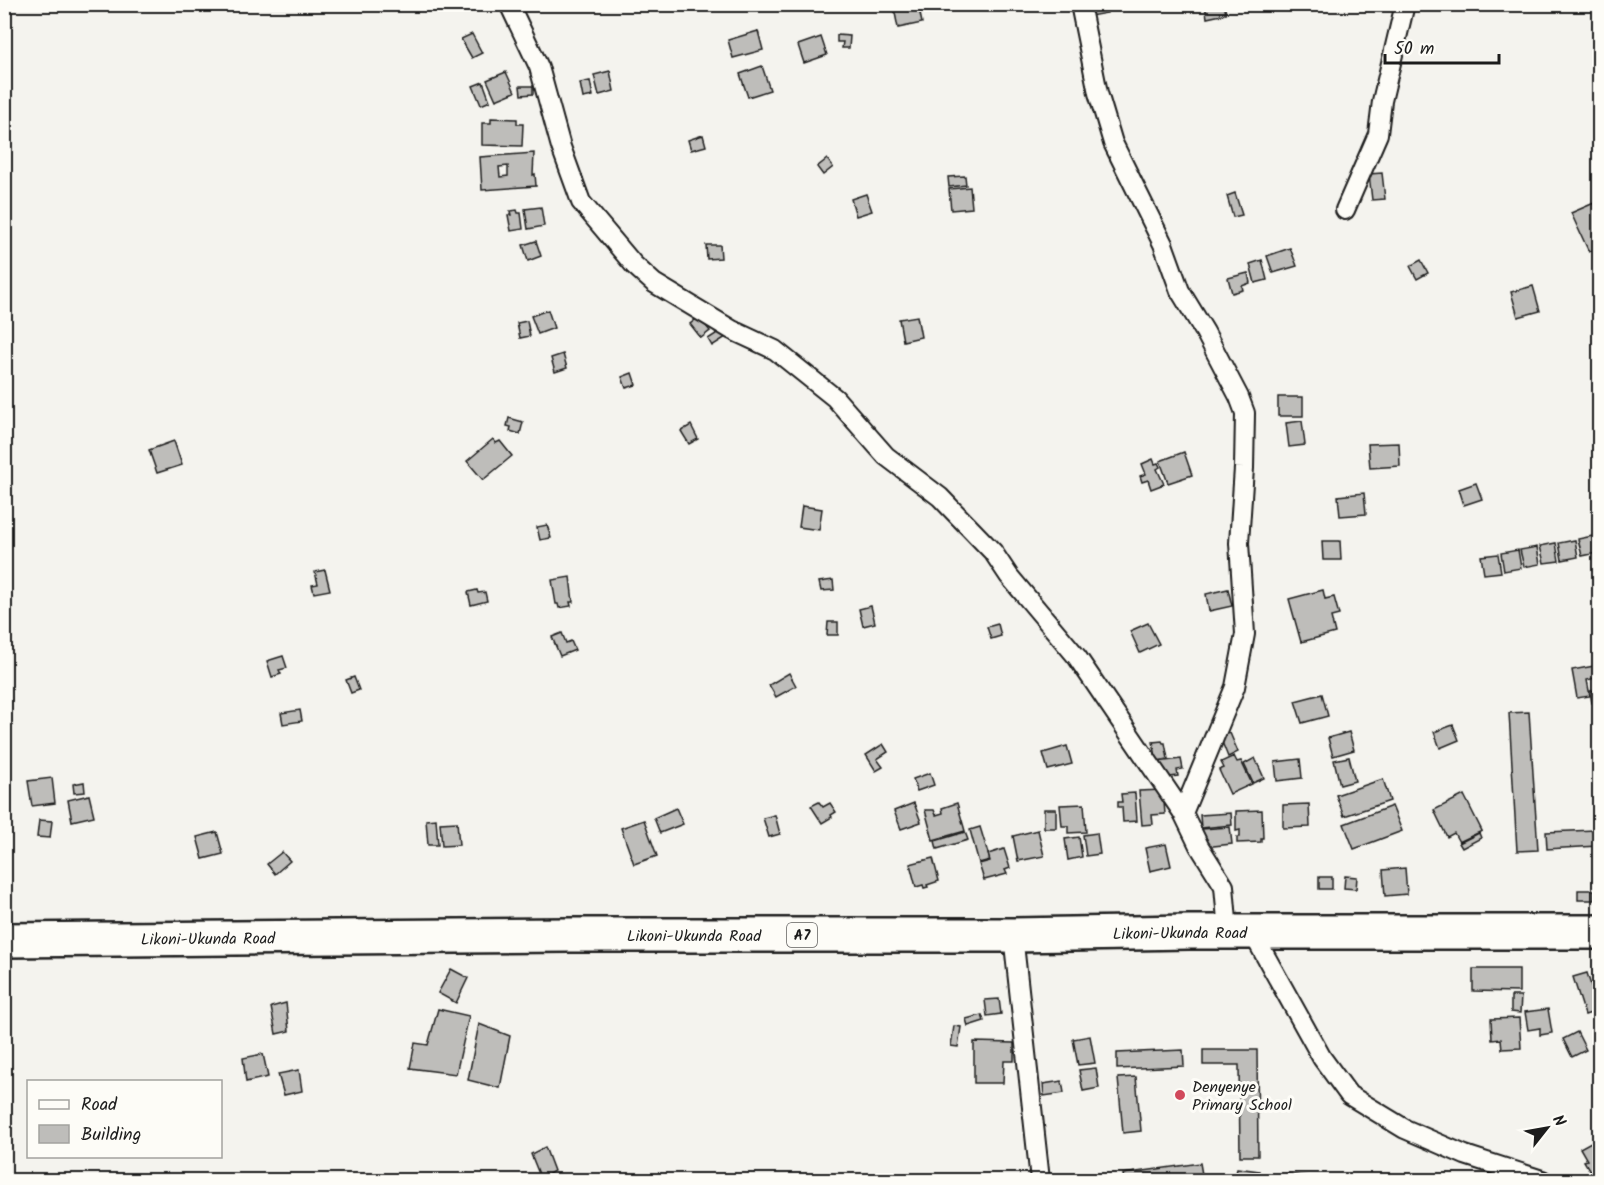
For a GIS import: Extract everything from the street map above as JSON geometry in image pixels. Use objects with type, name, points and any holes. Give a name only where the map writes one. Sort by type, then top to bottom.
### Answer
[{"type":"highway","name":"Likoni-Ukunda Road","points":[[4,940],[558,935],[1599,932]]},
{"type":"street","points":[[509,4],[539,67],[561,147],[581,202],[634,265],[654,282],[732,330],[775,350],[835,398],[886,456],[940,497],[993,552],[1009,576],[1077,657],[1183,813],[1199,846],[1224,886],[1240,932],[1322,1058],[1349,1095],[1406,1129],[1465,1155],[1542,1180]]},
{"type":"street","points":[[1080,4],[1098,93],[1113,143],[1162,244],[1180,291],[1235,388],[1245,413],[1239,543],[1245,634],[1235,687],[1183,813]]},
{"type":"street","points":[[1345,210],[1378,134],[1382,101],[1405,4]]},
{"type":"street","points":[[1013,935],[1040,1180]]},
{"type":"building","points":[[918,4],[922,23],[898,28],[894,8]]},
{"type":"building","points":[[1087,4],[1105,4],[1107,13],[1090,16]]},
{"type":"building","points":[[1205,4],[1224,4],[1226,14],[1207,18]]},
{"type":"building","points":[[758,31],[763,50],[733,58],[728,40]]},
{"type":"building","points":[[472,34],[482,53],[472,58],[461,39]]},
{"type":"building","points":[[837,35],[850,36],[849,48],[842,48],[843,42],[837,42]]},
{"type":"building","points":[[821,37],[827,55],[804,63],[798,45]]},
{"type":"building","points":[[762,66],[770,90],[748,97],[740,74]]},
{"type":"building","points":[[610,71],[614,91],[599,95],[594,75]]},
{"type":"building","points":[[506,72],[515,92],[496,100],[487,80]]},
{"type":"building","points":[[590,81],[593,96],[583,98],[580,83]]},
{"type":"building","points":[[483,82],[490,101],[481,105],[473,86]]},
{"type":"building","points":[[520,86],[533,86],[533,94],[521,95]]},
{"type":"building","points":[[491,118],[517,119],[517,124],[523,124],[522,146],[482,145],[482,123],[491,123]]},
{"type":"building","points":[[703,135],[706,146],[691,150],[688,140]]},
{"type":"building","points":[[534,153],[533,175],[535,174],[536,186],[482,190],[480,157]],"holes":[[[508,166],[508,176],[500,177],[499,167]]]},
{"type":"building","points":[[827,159],[833,167],[823,175],[817,167]]},
{"type":"building","points":[[1382,173],[1385,199],[1372,200],[1369,174]]},
{"type":"building","points":[[965,176],[966,185],[949,187],[948,177]]},
{"type":"building","points":[[970,187],[972,208],[951,210],[949,189]]},
{"type":"building","points":[[1235,193],[1242,215],[1233,217],[1227,196]]},
{"type":"building","points":[[866,194],[872,211],[856,216],[851,199]]},
{"type":"building","points":[[1594,203],[1600,213],[1600,247],[1589,252],[1571,213]]},
{"type":"building","points":[[541,207],[544,226],[528,229],[525,209]]},
{"type":"building","points":[[517,210],[521,213],[523,229],[511,231],[508,215],[511,215],[510,211]]},
{"type":"building","points":[[536,241],[541,256],[528,261],[523,245]]},
{"type":"building","points":[[706,245],[720,245],[721,258],[707,259]]},
{"type":"building","points":[[1290,248],[1297,266],[1273,273],[1267,256]]},
{"type":"building","points":[[1262,260],[1267,280],[1255,283],[1250,264]]},
{"type":"building","points":[[1421,260],[1428,273],[1417,279],[1410,266]]},
{"type":"building","points":[[1248,273],[1250,283],[1242,286],[1243,290],[1232,293],[1228,278]]},
{"type":"building","points":[[1533,286],[1540,311],[1518,317],[1511,292]]},
{"type":"building","points":[[548,310],[554,328],[538,334],[531,316]]},
{"type":"building","points":[[917,316],[921,337],[903,341],[899,319]]},
{"type":"building","points":[[699,317],[710,331],[701,338],[690,324]]},
{"type":"building","points":[[527,321],[530,336],[520,338],[517,323]]},
{"type":"building","points":[[720,327],[726,337],[712,346],[708,339],[716,334],[715,331]]},
{"type":"building","points":[[563,354],[567,368],[555,372],[551,358]]},
{"type":"building","points":[[632,373],[636,385],[626,388],[622,377]]},
{"type":"building","points":[[1278,397],[1303,397],[1303,416],[1278,416]]},
{"type":"building","points":[[509,418],[523,422],[520,434],[510,431],[511,427],[507,426]]},
{"type":"building","points":[[1302,421],[1305,445],[1289,447],[1286,423]]},
{"type":"building","points":[[691,425],[698,439],[689,444],[681,431]]},
{"type":"building","points":[[493,439],[496,443],[500,441],[512,456],[483,480],[467,461]]},
{"type":"building","points":[[174,441],[182,465],[157,473],[149,450]]},
{"type":"building","points":[[1399,443],[1400,466],[1370,468],[1368,444]]},
{"type":"building","points":[[1184,452],[1192,475],[1168,483],[1160,461]]},
{"type":"building","points":[[1153,459],[1160,467],[1157,469],[1164,484],[1151,489],[1148,480],[1142,482],[1140,476],[1146,474],[1142,464]]},
{"type":"building","points":[[1476,483],[1482,499],[1464,505],[1459,489]]},
{"type":"building","points":[[1364,493],[1366,514],[1340,516],[1338,496]]},
{"type":"building","points":[[802,506],[822,509],[819,530],[799,527]]},
{"type":"building","points":[[547,525],[551,538],[540,540],[537,527]]},
{"type":"building","points":[[1593,536],[1597,553],[1582,556],[1578,539]]},
{"type":"building","points":[[1575,540],[1578,557],[1562,560],[1559,543]]},
{"type":"building","points":[[1322,541],[1340,541],[1341,560],[1323,560]]},
{"type":"building","points":[[1556,543],[1559,561],[1544,563],[1540,546]]},
{"type":"building","points":[[1537,547],[1540,564],[1524,567],[1520,550]]},
{"type":"building","points":[[1518,550],[1521,568],[1504,571],[1501,553]]},
{"type":"building","points":[[1498,554],[1501,572],[1484,574],[1481,556]]},
{"type":"building","points":[[325,570],[330,590],[314,593],[312,585],[318,584],[315,572]]},
{"type":"building","points":[[570,577],[573,602],[570,602],[571,606],[559,608],[556,604],[552,580]]},
{"type":"building","points":[[833,580],[834,590],[821,591],[819,582]]},
{"type":"building","points":[[1228,589],[1232,606],[1209,611],[1206,594]]},
{"type":"building","points":[[477,590],[478,593],[485,592],[487,601],[471,605],[468,592]]},
{"type":"building","points":[[1323,590],[1325,599],[1334,597],[1339,615],[1331,617],[1335,633],[1301,642],[1289,599]]},
{"type":"building","points":[[871,606],[875,623],[863,626],[859,609]]},
{"type":"building","points":[[828,622],[838,622],[838,635],[827,635]]},
{"type":"building","points":[[1148,623],[1159,644],[1140,653],[1130,631]]},
{"type":"building","points":[[998,624],[1001,636],[991,639],[987,627]]},
{"type":"building","points":[[562,633],[566,643],[571,641],[575,650],[560,656],[552,637]]},
{"type":"building","points":[[283,656],[287,668],[279,670],[281,674],[272,677],[267,661]]},
{"type":"building","points":[[1600,665],[1600,677],[1587,680],[1590,696],[1577,698],[1572,670]]},
{"type":"building","points":[[789,673],[796,686],[776,697],[769,685]]},
{"type":"building","points":[[354,677],[359,690],[351,693],[346,680]]},
{"type":"building","points":[[1600,689],[1600,702],[1592,703],[1590,691]]},
{"type":"building","points":[[1322,694],[1328,716],[1302,723],[1295,701]]},
{"type":"building","points":[[300,710],[302,721],[283,724],[281,713]]},
{"type":"building","points":[[1529,712],[1538,850],[1517,851],[1509,713]]},
{"type":"building","points":[[1453,725],[1459,740],[1440,748],[1434,732]]},
{"type":"building","points":[[1349,732],[1354,750],[1333,756],[1328,738]]},
{"type":"building","points":[[1230,733],[1238,752],[1228,757],[1220,737]]},
{"type":"building","points":[[1153,742],[1165,743],[1168,759],[1157,761]]},
{"type":"building","points":[[883,744],[888,752],[877,759],[883,767],[876,771],[866,755]]},
{"type":"building","points":[[1067,746],[1072,764],[1048,770],[1043,753]]},
{"type":"building","points":[[1234,756],[1237,762],[1241,761],[1252,784],[1230,794],[1219,770],[1224,768],[1221,762]]},
{"type":"building","points":[[1349,757],[1355,781],[1340,785],[1334,760]]},
{"type":"building","points":[[1255,758],[1264,778],[1253,783],[1244,764]]},
{"type":"building","points":[[1181,759],[1183,769],[1177,770],[1178,776],[1161,778],[1157,762]]},
{"type":"building","points":[[1300,759],[1302,778],[1277,781],[1275,762]]},
{"type":"building","points":[[930,773],[934,785],[917,791],[913,779]]},
{"type":"building","points":[[52,778],[55,803],[32,806],[28,781]]},
{"type":"building","points":[[1383,779],[1390,801],[1344,816],[1336,795]]},
{"type":"building","points":[[84,782],[85,792],[74,793],[73,784]]},
{"type":"building","points":[[1163,790],[1165,814],[1152,815],[1153,824],[1142,825],[1139,791]]},
{"type":"building","points":[[1135,793],[1137,821],[1123,822],[1122,807],[1118,807],[1118,802],[1122,802],[1121,794]]},
{"type":"building","points":[[89,795],[94,816],[72,821],[68,800]]},
{"type":"building","points":[[1464,795],[1482,831],[1459,842],[1454,833],[1447,837],[1434,810]]},
{"type":"building","points":[[819,802],[823,807],[830,803],[836,812],[822,823],[811,806]]},
{"type":"building","points":[[914,803],[921,822],[901,829],[894,811]]},
{"type":"building","points":[[957,803],[965,831],[933,840],[925,810],[934,810],[936,815],[943,813],[942,808]]},
{"type":"building","points":[[1084,804],[1086,832],[1068,833],[1068,826],[1062,826],[1060,805]]},
{"type":"building","points":[[1309,804],[1310,827],[1283,828],[1283,805]]},
{"type":"building","points":[[1392,806],[1402,831],[1354,849],[1344,824]]},
{"type":"building","points":[[676,808],[683,824],[660,833],[654,818]]},
{"type":"building","points":[[1044,809],[1056,809],[1056,828],[1044,828]]},
{"type":"building","points":[[1262,810],[1263,838],[1261,842],[1237,843],[1240,830],[1236,831],[1236,811]]},
{"type":"building","points":[[1231,813],[1232,825],[1201,828],[1200,815]]},
{"type":"building","points":[[775,815],[780,834],[769,837],[763,818]]},
{"type":"building","points":[[436,819],[438,845],[428,845],[426,820]]},
{"type":"building","points":[[39,820],[52,821],[50,838],[37,837]]},
{"type":"building","points":[[644,820],[657,856],[634,864],[621,828]]},
{"type":"building","points":[[457,822],[459,845],[442,846],[440,823]]},
{"type":"building","points":[[980,827],[990,860],[979,863],[970,830]]},
{"type":"building","points":[[1230,827],[1232,844],[1204,847],[1202,829]]},
{"type":"building","points":[[1038,830],[1044,856],[1018,861],[1013,836]]},
{"type":"building","points":[[1596,830],[1597,846],[1547,849],[1546,832]]},
{"type":"building","points":[[217,832],[223,854],[203,859],[197,837]]},
{"type":"building","points":[[965,832],[968,840],[937,849],[935,841]]},
{"type":"building","points":[[1097,833],[1100,854],[1086,856],[1083,835]]},
{"type":"building","points":[[1479,833],[1481,838],[1462,848],[1459,843]]},
{"type":"building","points":[[1079,837],[1082,857],[1068,860],[1065,839]]},
{"type":"building","points":[[1166,844],[1171,866],[1150,871],[1145,848]]},
{"type":"building","points":[[1004,849],[1010,868],[1005,870],[1007,874],[984,880],[979,864],[990,861],[988,854]]},
{"type":"building","points":[[282,852],[290,861],[275,874],[267,864]]},
{"type":"building","points":[[933,858],[939,881],[927,885],[928,887],[924,888],[923,885],[916,887],[910,864]]},
{"type":"building","points":[[1405,868],[1407,894],[1385,896],[1383,870]]},
{"type":"building","points":[[1345,876],[1357,877],[1356,889],[1344,888]]},
{"type":"building","points":[[1319,877],[1332,877],[1332,889],[1319,889]]},
{"type":"building","points":[[1578,890],[1594,890],[1594,900],[1578,900]]},
{"type":"building","points":[[451,969],[468,978],[456,1003],[438,993]]},
{"type":"building","points":[[1473,969],[1519,969],[1519,992],[1473,991]]},
{"type":"building","points":[[1587,973],[1594,995],[1600,994],[1600,1010],[1585,1015],[1573,977]]},
{"type":"building","points":[[1511,996],[1521,996],[1520,1013],[1511,1012]]},
{"type":"building","points":[[999,999],[1001,1014],[987,1016],[985,1000]]},
{"type":"building","points":[[286,1003],[289,1031],[276,1034],[271,1007]]},
{"type":"building","points":[[438,1009],[469,1016],[456,1074],[410,1068],[415,1043],[428,1045]]},
{"type":"building","points":[[1548,1009],[1552,1033],[1540,1035],[1540,1028],[1528,1030],[1525,1012]]},
{"type":"building","points":[[982,1015],[984,1021],[968,1026],[966,1019]]},
{"type":"building","points":[[1519,1018],[1521,1048],[1502,1049],[1501,1039],[1492,1040],[1491,1019]]},
{"type":"building","points":[[479,1024],[510,1036],[500,1088],[468,1080]]},
{"type":"building","points":[[954,1026],[961,1027],[958,1047],[951,1046]]},
{"type":"building","points":[[1577,1032],[1586,1050],[1572,1057],[1563,1039]]},
{"type":"building","points":[[1090,1036],[1095,1063],[1078,1065],[1073,1039]]},
{"type":"building","points":[[974,1042],[1014,1043],[1014,1061],[1004,1061],[1003,1083],[974,1083]]},
{"type":"building","points":[[1183,1050],[1184,1066],[1117,1069],[1117,1053]]},
{"type":"building","points":[[1203,1050],[1257,1050],[1258,1156],[1240,1156],[1239,1065],[1203,1065]]},
{"type":"building","points":[[263,1054],[268,1077],[246,1082],[243,1058]]},
{"type":"building","points":[[1096,1068],[1099,1088],[1083,1091],[1079,1070]]},
{"type":"building","points":[[299,1070],[302,1091],[284,1095],[278,1074]]},
{"type":"building","points":[[1136,1077],[1141,1131],[1123,1133],[1118,1078]]},
{"type":"building","points":[[1062,1081],[1064,1093],[1044,1096],[1043,1084]]},
{"type":"building","points":[[1600,1137],[1600,1166],[1590,1171],[1580,1148]]},
{"type":"building","points":[[545,1147],[554,1171],[541,1179],[531,1154]]},
{"type":"building","points":[[1200,1163],[1203,1180],[1124,1180],[1123,1174]]},
{"type":"building","points":[[1237,1168],[1259,1171],[1258,1177],[1266,1178],[1265,1180],[1235,1180]]},
{"type":"building","points":[[1286,1174],[1309,1177],[1308,1180],[1286,1180]]},
{"type":"place","name":"Denyenye Primary School","points":[[1180,1095]]}]
